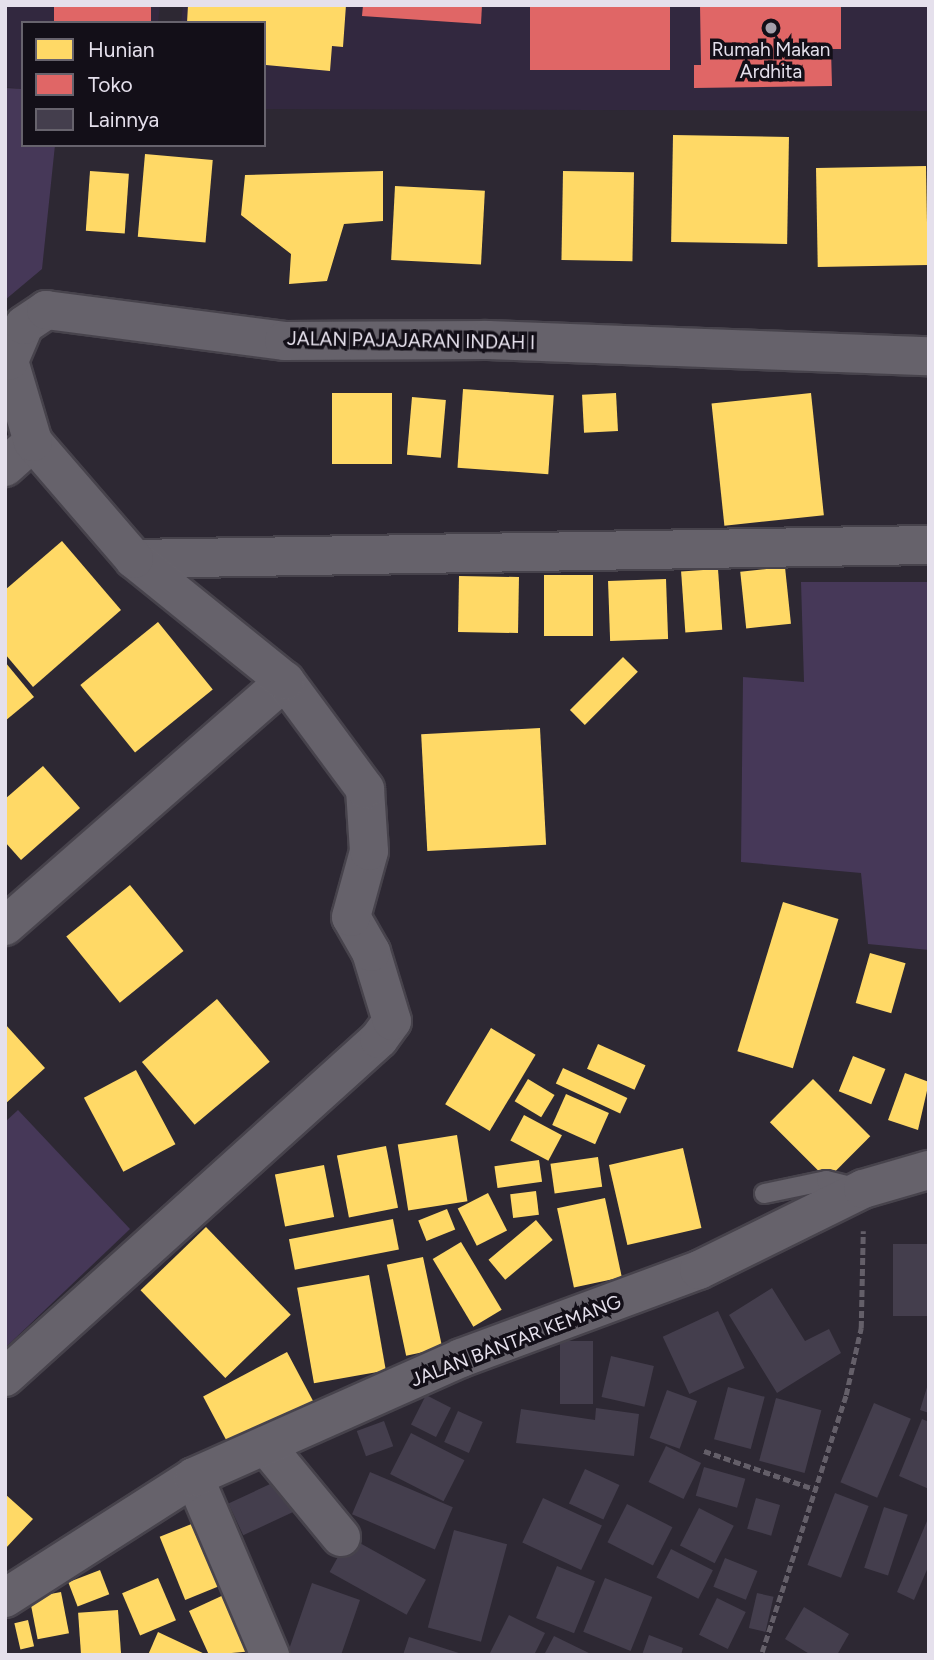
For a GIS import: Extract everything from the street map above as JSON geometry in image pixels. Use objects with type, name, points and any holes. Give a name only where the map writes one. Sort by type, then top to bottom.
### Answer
[{"type":"street","name":"JALAN PAJAJARAN INDAH I","points":[[33,442],[9,361],[24,325],[46,310],[284,341],[487,340],[929,356]]},
{"type":"street","points":[[5,467],[33,442],[134,559],[285,681],[365,789],[369,851],[351,917],[371,952],[392,1021],[5,1377]]},
{"type":"street","points":[[134,559],[929,545]]},
{"type":"street","points":[[5,926],[285,681]]},
{"type":"street","name":"JALAN BANTAR KEMANG","points":[[5,1598],[194,1477],[461,1358],[699,1270],[863,1189],[929,1170]]},
{"type":"street","points":[[265,1446],[341,1537]]},
{"type":"street","points":[[194,1477],[270,1655]]},
{"type":"lane","points":[[764,1194],[826,1180],[863,1189]]},
{"type":"path","points":[[762,1652],[817,1490],[861,1328],[863,1189]]},
{"type":"path","points":[[704,1451],[817,1490]]},
{"type":"shaded area","points":[[5,5],[160,5],[158,21],[21,21],[21,89],[5,87]]},
{"type":"shaded area","points":[[183,5],[929,5],[929,111],[266,109],[266,21],[181,21]]},
{"type":"shaded area","points":[[5,88],[21,89],[21,147],[55,147],[42,269],[5,300]]},
{"type":"shaded area","points":[[801,582],[929,582],[929,950],[868,944],[861,873],[741,862],[743,677],[804,682]]},
{"type":"shaded area","points":[[18,1110],[130,1229],[5,1348],[5,1122]]},
{"type":"building: Hunian","points":[[188,5],[346,5],[343,47],[332,46],[330,71],[266,65],[266,21],[187,21]]},
{"type":"building: Hunian","points":[[673,135],[789,137],[787,244],[671,242]]},
{"type":"building: Hunian","points":[[145,154],[213,160],[206,243],[138,237]]},
{"type":"building: Hunian","points":[[926,166],[928,265],[818,267],[816,168]]},
{"type":"building: Hunian","points":[[90,171],[129,174],[125,234],[86,231]]},
{"type":"building: Hunian","points":[[383,171],[383,221],[344,224],[327,281],[289,284],[291,254],[241,215],[245,175]]},
{"type":"building: Hunian","points":[[563,171],[634,172],[632,261],[561,260]]},
{"type":"building: Hunian","points":[[395,186],[485,191],[481,265],[391,260]]},
{"type":"building: Hunian","points":[[463,389],[554,395],[548,474],[457,468]]},
{"type":"building: Hunian","points":[[332,393],[392,393],[392,464],[332,464]]},
{"type":"building: Hunian","points":[[616,393],[618,431],[584,433],[582,395]]},
{"type":"building: Hunian","points":[[811,393],[824,515],[724,526],[712,403]]},
{"type":"building: Hunian","points":[[412,397],[446,400],[441,458],[407,455]]},
{"type":"building: Hunian","points":[[62,541],[121,610],[33,687],[5,654],[5,590]]},
{"type":"building: Hunian","points":[[785,567],[791,624],[746,628],[740,572]]},
{"type":"building: Hunian","points":[[718,569],[722,630],[685,632],[681,572]]},
{"type":"building: Hunian","points":[[544,575],[593,575],[593,636],[544,636]]},
{"type":"building: Hunian","points":[[459,576],[519,577],[518,633],[458,632]]},
{"type":"building: Hunian","points":[[666,579],[668,639],[610,641],[608,581]]},
{"type":"building: Hunian","points":[[158,622],[213,690],[135,753],[80,685]]},
{"type":"building: Hunian","points":[[623,657],[638,672],[585,725],[570,710]]},
{"type":"building: Hunian","points":[[5,662],[34,697],[5,721]]},
{"type":"building: Hunian","points":[[540,728],[546,845],[427,851],[421,734]]},
{"type":"building: Hunian","points":[[43,766],[80,808],[21,860],[5,842],[5,799]]},
{"type":"building: Hunian","points":[[130,885],[183,951],[120,1003],[66,937]]},
{"type":"building: Hunian","points":[[783,902],[838,919],[793,1068],[737,1051]]},
{"type":"building: Hunian","points":[[870,953],[906,963],[891,1013],[856,1003]]},
{"type":"building: Hunian","points":[[217,999],[270,1062],[195,1125],[142,1062]]},
{"type":"building: Hunian","points":[[5,1024],[45,1068],[5,1104]]},
{"type":"building: Hunian","points":[[491,1028],[536,1055],[490,1131],[445,1104]]},
{"type":"building: Hunian","points":[[598,1044],[646,1065],[635,1090],[587,1069]]},
{"type":"building: Hunian","points":[[853,1056],[885,1069],[871,1104],[839,1091]]},
{"type":"building: Hunian","points":[[563,1068],[627,1098],[620,1113],[556,1083]]},
{"type":"building: Hunian","points":[[136,1070],[175,1144],[123,1172],[84,1098]]},
{"type":"building: Hunian","points":[[905,1073],[929,1082],[918,1130],[888,1120]]},
{"type":"building: Hunian","points":[[528,1079],[555,1095],[541,1117],[515,1101]]},
{"type":"building: Hunian","points":[[813,1079],[870,1136],[827,1179],[770,1122]]},
{"type":"building: Hunian","points":[[566,1094],[609,1113],[595,1144],[552,1125]]},
{"type":"building: Hunian","points":[[524,1115],[562,1135],[548,1161],[510,1141]]},
{"type":"building: Hunian","points":[[457,1135],[467,1201],[408,1211],[398,1144]]},
{"type":"building: Hunian","points":[[386,1146],[398,1208],[349,1217],[337,1156]]},
{"type":"building: Hunian","points":[[683,1148],[701,1228],[627,1245],[609,1165]]},
{"type":"building: Hunian","points":[[598,1157],[602,1187],[555,1193],[550,1164]]},
{"type":"building: Hunian","points":[[539,1160],[542,1182],[497,1188],[494,1166]]},
{"type":"building: Hunian","points":[[324,1165],[334,1217],[285,1227],[275,1175]]},
{"type":"building: Hunian","points":[[536,1191],[539,1215],[513,1218],[510,1194]]},
{"type":"building: Hunian","points":[[488,1193],[507,1230],[477,1246],[458,1208]]},
{"type":"building: Hunian","points":[[605,1198],[622,1277],[574,1287],[557,1208]]},
{"type":"building: Hunian","points":[[447,1209],[455,1229],[426,1241],[418,1221]]},
{"type":"building: Hunian","points":[[393,1219],[399,1249],[295,1270],[289,1239]]},
{"type":"building: Hunian","points":[[536,1220],[553,1240],[505,1280],[489,1260]]},
{"type":"building: Hunian","points":[[206,1227],[291,1315],[225,1378],[141,1290]]},
{"type":"building: Hunian","points":[[461,1242],[502,1310],[473,1327],[433,1259]]},
{"type":"building: Hunian","points":[[423,1257],[442,1348],[406,1356],[387,1265]]},
{"type":"building: Hunian","points":[[369,1275],[386,1371],[314,1383],[297,1288]]},
{"type":"building: Hunian","points":[[287,1352],[314,1402],[230,1447],[203,1397]]},
{"type":"building: Hunian","points":[[5,1494],[33,1519],[5,1549]]},
{"type":"building: Hunian","points":[[194,1523],[219,1586],[185,1600],[160,1537]]},
{"type":"building: Hunian","points":[[100,1570],[109,1594],[78,1606],[68,1582]]},
{"type":"building: Hunian","points":[[158,1578],[176,1620],[140,1636],[122,1593]]},
{"type":"building: Hunian","points":[[61,1592],[69,1633],[38,1639],[30,1598]]},
{"type":"building: Hunian","points":[[228,1593],[254,1651],[209,1655],[189,1611]]},
{"type":"building: Hunian","points":[[118,1610],[121,1655],[81,1655],[78,1613]]},
{"type":"building: Hunian","points":[[28,1620],[34,1646],[20,1649],[14,1623]]},
{"type":"building: Hunian","points":[[158,1632],[207,1655],[148,1655]]},
{"type":"building: Toko","points":[[54,5],[151,5],[151,21],[54,21]]},
{"type":"building: Toko","points":[[363,5],[482,5],[481,24],[362,16]]},
{"type":"building: Toko","points":[[530,5],[670,5],[670,70],[530,70]]},
{"type":"building: Toko","name":"Rumah Makan Ardhita","points":[[700,5],[841,6],[841,49],[831,49],[832,86],[694,88],[694,65],[701,65]]},
{"type":"building: Lainnya","points":[[893,1244],[929,1244],[929,1316],[893,1316]]},
{"type":"building: Lainnya","points":[[772,1288],[805,1341],[829,1329],[841,1353],[777,1393],[729,1315]]},
{"type":"building: Lainnya","points":[[718,1311],[745,1368],[689,1394],[663,1337]]},
{"type":"building: Lainnya","points":[[560,1341],[593,1341],[593,1404],[560,1404]]},
{"type":"building: Lainnya","points":[[611,1356],[654,1366],[644,1407],[602,1397]]},
{"type":"building: Lainnya","points":[[929,1384],[929,1413],[920,1410]]},
{"type":"building: Lainnya","points":[[728,1387],[765,1397],[751,1449],[714,1439]]},
{"type":"building: Lainnya","points":[[667,1390],[697,1401],[680,1449],[650,1438]]},
{"type":"building: Lainnya","points":[[426,1395],[451,1408],[436,1437],[411,1424]]},
{"type":"building: Lainnya","points":[[776,1398],[821,1410],[805,1473],[759,1461]]},
{"type":"building: Lainnya","points":[[874,1403],[911,1419],[877,1498],[840,1482]]},
{"type":"building: Lainnya","points":[[596,1408],[639,1414],[634,1456],[516,1443],[521,1409],[595,1420]]},
{"type":"building: Lainnya","points":[[458,1411],[483,1422],[469,1453],[444,1442]]},
{"type":"building: Lainnya","points":[[922,1419],[929,1422],[929,1489],[899,1476]]},
{"type":"building: Lainnya","points":[[384,1421],[393,1446],[366,1456],[357,1431]]},
{"type":"building: Lainnya","points":[[411,1433],[464,1460],[444,1501],[390,1474]]},
{"type":"building: Lainnya","points":[[666,1446],[701,1463],[684,1499],[648,1482]]},
{"type":"building: Lainnya","points":[[704,1467],[745,1479],[737,1508],[696,1496]]},
{"type":"building: Lainnya","points":[[585,1469],[619,1485],[603,1519],[569,1503]]},
{"type":"building: Lainnya","points":[[370,1472],[453,1507],[435,1550],[352,1514]]},
{"type":"building: Lainnya","points":[[281,1479],[296,1511],[243,1535],[228,1504]]},
{"type":"building: Lainnya","points":[[835,1493],[869,1506],[841,1578],[807,1565]]},
{"type":"building: Lainnya","points":[[543,1498],[602,1525],[581,1570],[522,1542]]},
{"type":"building: Lainnya","points":[[756,1498],[780,1505],[771,1536],[747,1529]]},
{"type":"building: Lainnya","points":[[627,1504],[672,1527],[653,1565],[607,1542]]},
{"type":"building: Lainnya","points":[[884,1507],[908,1515],[888,1576],[864,1568]]},
{"type":"building: Lainnya","points":[[699,1508],[734,1526],[715,1563],[680,1545]]},
{"type":"building: Lainnya","points":[[927,1521],[929,1565],[914,1600],[897,1592]]},
{"type":"building: Lainnya","points":[[454,1530],[507,1544],[481,1642],[428,1628]]},
{"type":"building: Lainnya","points":[[349,1537],[426,1580],[407,1615],[330,1572]]},
{"type":"building: Lainnya","points":[[671,1549],[713,1570],[698,1599],[656,1578]]},
{"type":"building: Lainnya","points":[[725,1558],[757,1571],[746,1600],[713,1587]]},
{"type":"building: Lainnya","points":[[557,1566],[595,1581],[574,1633],[536,1618]]},
{"type":"building: Lainnya","points":[[605,1578],[652,1597],[631,1651],[583,1632]]},
{"type":"building: Lainnya","points":[[312,1583],[360,1600],[341,1655],[287,1655]]},
{"type":"building: Lainnya","points":[[757,1593],[774,1597],[765,1632],[749,1628]]},
{"type":"building: Lainnya","points":[[717,1598],[746,1612],[728,1649],[699,1635]]},
{"type":"building: Lainnya","points":[[804,1607],[849,1634],[837,1655],[811,1655],[785,1639]]},
{"type":"building: Lainnya","points":[[509,1615],[545,1633],[534,1655],[489,1655]]},
{"type":"building: Lainnya","points":[[649,1635],[683,1648],[681,1655],[642,1655]]},
{"type":"building: Lainnya","points":[[554,1636],[593,1655],[544,1655]]},
{"type":"building: Lainnya","points":[[409,1637],[462,1654],[462,1655],[403,1655]]},
{"type":"place","name":"Rumah Makan Ardhita","points":[[771,28]]}]
